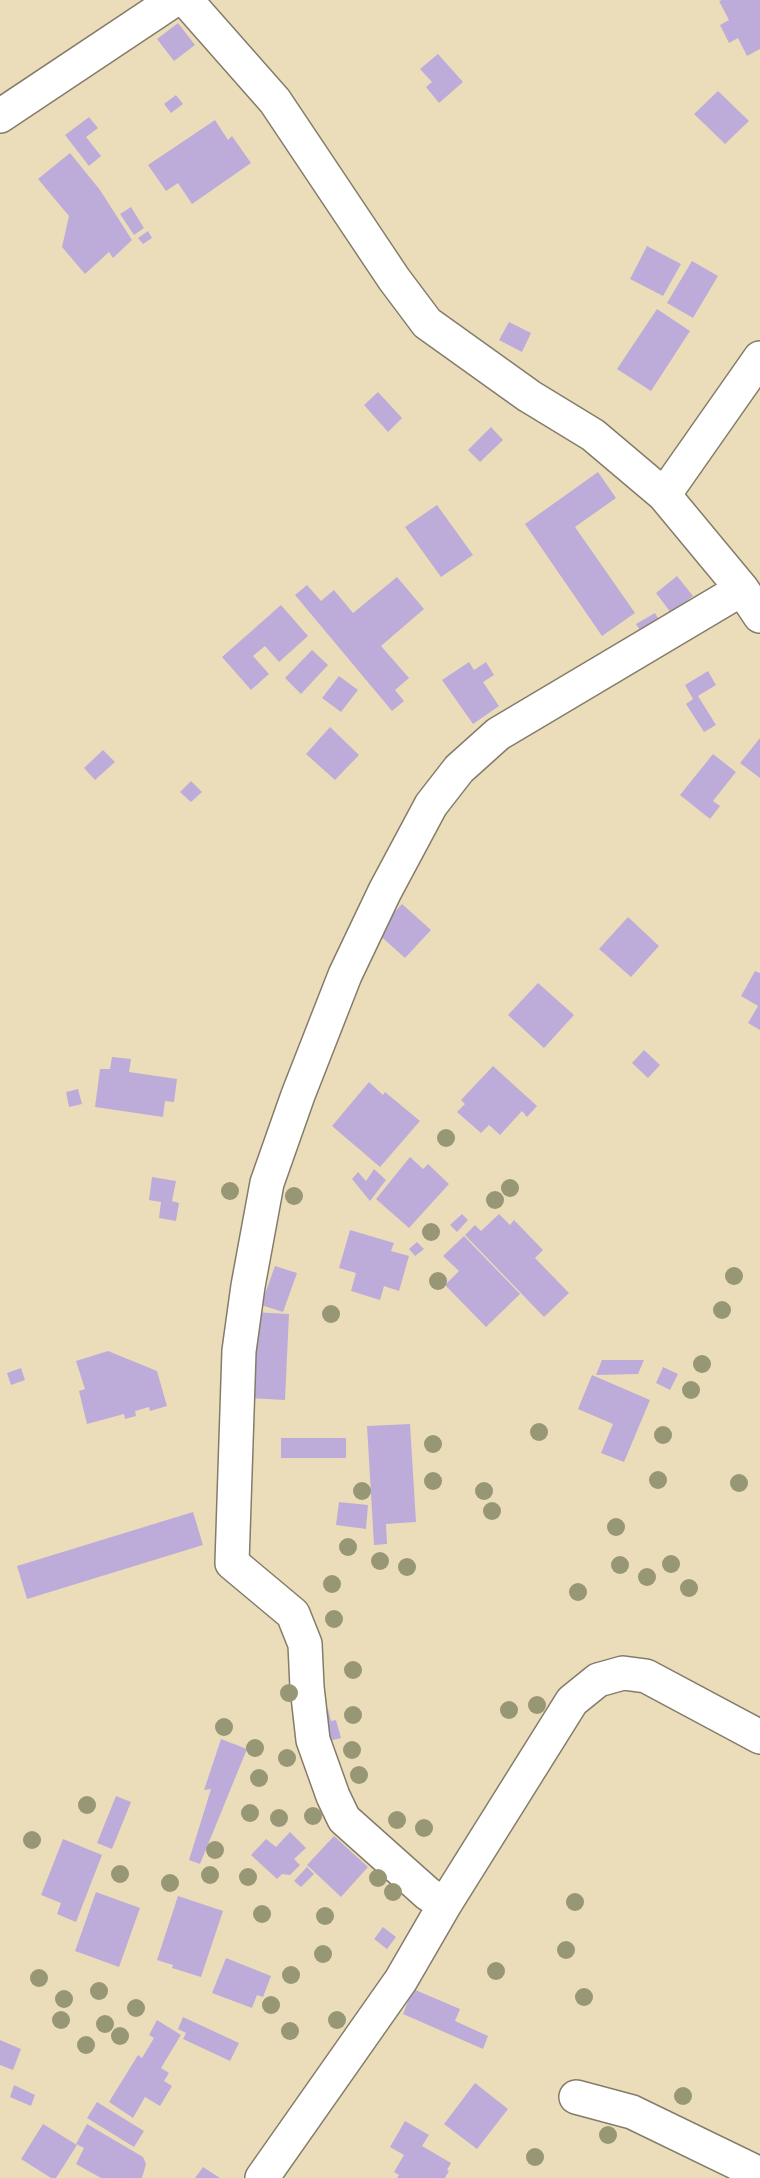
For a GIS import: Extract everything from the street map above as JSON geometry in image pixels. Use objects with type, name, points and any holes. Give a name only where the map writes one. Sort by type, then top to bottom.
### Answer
[{"type":"street","points":[[0,116],[174,0]]},
{"type":"street","points":[[186,0],[275,101],[394,279],[427,323],[529,396],[593,435],[664,495],[742,589],[760,616]]},
{"type":"street","points":[[664,495],[760,358]]},
{"type":"street","points":[[445,1904],[428,1894],[344,1819],[333,1796],[313,1740],[305,1644],[293,1614],[232,1563],[239,1350],[267,1184],[298,1095],[345,975],[385,891],[431,805],[459,769],[498,734],[742,589]]},
{"type":"street","points":[[262,2178],[401,1980],[445,1904],[572,1701],[598,1680],[623,1673],[646,1676],[760,1737]]},
{"type":"street","points":[[576,2097],[632,2112],[760,2174]]},
{"type":"building","points":[[760,0],[760,49],[747,56],[738,38],[729,43],[720,25],[729,20],[719,1]]},
{"type":"building","points":[[178,23],[195,45],[174,61],[157,39]]},
{"type":"building","points":[[438,54],[463,82],[439,103],[426,87],[432,82],[420,69]]},
{"type":"building","points":[[718,91],[749,121],[725,144],[694,114]]},
{"type":"building","points":[[176,95],[183,104],[171,113],[164,104]]},
{"type":"building","points":[[89,117],[98,128],[86,137],[101,156],[89,166],[65,135]]},
{"type":"building","points":[[215,120],[228,140],[232,136],[251,163],[192,204],[178,183],[166,191],[148,165]]},
{"type":"building","points":[[70,153],[100,190],[132,240],[113,258],[109,252],[85,274],[62,247],[69,216],[38,179]]},
{"type":"building","points":[[131,207],[144,228],[134,235],[120,214]]},
{"type":"building","points":[[148,231],[152,238],[143,244],[138,238]]},
{"type":"building","points":[[647,246],[681,264],[663,296],[630,279]]},
{"type":"building","points":[[692,261],[718,276],[693,318],[667,303]]},
{"type":"building","points":[[657,309],[690,331],[651,391],[617,369]]},
{"type":"building","points":[[509,322],[531,333],[522,352],[499,340]]},
{"type":"building","points":[[378,392],[402,418],[388,432],[364,405]]},
{"type":"building","points":[[491,427],[503,440],[480,462],[468,450]]},
{"type":"building","points":[[598,472],[616,498],[575,527],[635,613],[602,636],[525,524]]},
{"type":"building","points":[[437,505],[473,555],[441,577],[405,527]]},
{"type":"building","points":[[677,576],[693,596],[671,613],[656,593]]},
{"type":"building","points":[[397,577],[424,609],[381,646],[409,678],[395,690],[404,701],[392,711],[295,595],[307,585],[321,601],[334,590],[353,613]]},
{"type":"building","points":[[281,605],[308,636],[279,662],[265,646],[253,656],[269,674],[251,690],[222,657]]},
{"type":"building","points":[[655,613],[663,627],[645,638],[636,624]]},
{"type":"building","points":[[312,650],[328,665],[301,694],[285,678]]},
{"type":"building","points":[[469,662],[474,670],[486,662],[494,675],[483,682],[499,706],[473,724],[442,680]]},
{"type":"building","points":[[708,671],[716,685],[698,696],[716,725],[704,732],[686,704],[693,699],[685,685]]},
{"type":"building","points":[[339,676],[358,690],[341,712],[322,698]]},
{"type":"building","points":[[330,727],[359,755],[335,780],[306,754]]},
{"type":"building","points":[[760,738],[760,778],[740,763]]},
{"type":"building","points":[[103,750],[115,762],[95,780],[84,768]]},
{"type":"building","points":[[713,754],[736,772],[713,801],[720,806],[710,819],[680,795]]},
{"type":"building","points":[[191,781],[202,792],[191,802],[180,792]]},
{"type":"building","points":[[402,904],[431,930],[405,958],[376,932]]},
{"type":"building","points":[[628,917],[659,946],[631,977],[599,949]]},
{"type":"building","points":[[755,971],[760,973],[760,1030],[748,1023],[758,1006],[741,996]]},
{"type":"building","points":[[538,983],[574,1015],[544,1048],[508,1015]]},
{"type":"building","points":[[644,1050],[660,1065],[648,1078],[632,1063]]},
{"type":"building","points":[[112,1057],[131,1059],[129,1072],[177,1079],[174,1102],[165,1101],[163,1117],[95,1107],[100,1069],[110,1069]]},
{"type":"building","points":[[493,1066],[537,1106],[527,1117],[522,1111],[500,1135],[489,1125],[481,1133],[457,1112],[465,1104],[461,1100]]},
{"type":"building","points":[[369,1082],[383,1095],[385,1092],[420,1121],[380,1167],[332,1126]]},
{"type":"building","points":[[78,1089],[82,1104],[69,1107],[66,1092]]},
{"type":"building","points":[[410,1157],[423,1169],[428,1164],[449,1184],[409,1228],[376,1199]]},
{"type":"building","points":[[374,1169],[386,1180],[370,1201],[352,1179],[358,1172],[366,1181]]},
{"type":"building","points":[[152,1177],[176,1181],[172,1201],[179,1203],[176,1221],[159,1218],[161,1202],[149,1200]]},
{"type":"building","points":[[462,1214],[468,1220],[457,1232],[450,1225]]},
{"type":"building","points":[[499,1214],[510,1225],[514,1220],[543,1250],[535,1258],[569,1293],[544,1317],[465,1235],[475,1225],[481,1231]]},
{"type":"building","points":[[350,1230],[394,1243],[391,1251],[409,1256],[399,1291],[384,1286],[380,1300],[351,1291],[356,1273],[339,1268]]},
{"type":"building","points":[[464,1236],[520,1294],[486,1327],[445,1285],[459,1271],[443,1256]]},
{"type":"building","points":[[417,1242],[424,1249],[415,1256],[409,1249]]},
{"type":"building","points":[[275,1266],[297,1273],[283,1312],[261,1305]]},
{"type":"building","points":[[253,1312],[289,1314],[285,1400],[248,1398]]},
{"type":"building","points":[[108,1351],[157,1371],[167,1406],[150,1411],[149,1407],[135,1411],[136,1416],[125,1419],[124,1414],[87,1424],[79,1391],[85,1389],[76,1361]]},
{"type":"building","points":[[602,1360],[644,1360],[638,1374],[596,1375]]},
{"type":"building","points":[[663,1367],[678,1374],[670,1390],[656,1383]]},
{"type":"building","points":[[21,1368],[25,1380],[11,1385],[7,1373]]},
{"type":"building","points":[[592,1375],[650,1400],[624,1462],[601,1453],[613,1424],[578,1409]]},
{"type":"building","points":[[410,1424],[416,1522],[386,1524],[387,1544],[374,1545],[367,1426]]},
{"type":"building","points":[[281,1438],[346,1438],[346,1458],[281,1458]]},
{"type":"building","points":[[339,1502],[368,1505],[366,1529],[336,1525]]},
{"type":"building","points":[[193,1512],[203,1545],[27,1599],[17,1566]]},
{"type":"building","points":[[328,1709],[331,1721],[336,1720],[341,1738],[324,1742],[316,1712]]},
{"type":"building","points":[[221,1739],[247,1749],[200,1864],[189,1860],[211,1789],[204,1790]]},
{"type":"building","points":[[116,1796],[131,1802],[112,1849],[97,1843]]},
{"type":"building","points":[[290,1832],[306,1848],[294,1859],[300,1865],[290,1875],[282,1874],[277,1879],[251,1855],[266,1839],[276,1847]]},
{"type":"building","points":[[334,1836],[368,1867],[341,1897],[307,1865]]},
{"type":"building","points":[[63,1839],[102,1855],[76,1922],[57,1914],[61,1903],[41,1895]]},
{"type":"building","points":[[307,1867],[314,1874],[301,1887],[294,1881]]},
{"type":"building","points":[[96,1892],[140,1908],[119,1967],[75,1951]]},
{"type":"building","points":[[178,1896],[223,1911],[201,1977],[172,1968],[173,1965],[157,1960]]},
{"type":"building","points":[[383,1927],[396,1937],[387,1949],[374,1939]]},
{"type":"building","points":[[226,1958],[271,1976],[263,1997],[257,1995],[252,2008],[212,1993]]},
{"type":"building","points":[[413,1989],[460,2009],[455,2021],[488,2036],[483,2049],[403,2014]]},
{"type":"building","points":[[183,2017],[239,2043],[230,2061],[183,2039],[186,2033],[178,2029]]},
{"type":"building","points":[[157,2020],[181,2035],[161,2068],[169,2073],[164,2081],[172,2086],[160,2106],[145,2097],[133,2118],[109,2102],[138,2055],[142,2058],[154,2038],[149,2035]]},
{"type":"building","points":[[0,2040],[21,2049],[13,2070],[0,2065]]},
{"type":"building","points":[[475,2083],[508,2109],[477,2149],[444,2124]]},
{"type":"building","points":[[14,2085],[35,2095],[31,2106],[10,2097]]},
{"type":"building","points":[[97,2102],[144,2131],[134,2147],[87,2118]]},
{"type":"building","points":[[405,2121],[429,2135],[422,2146],[451,2163],[445,2178],[397,2178],[399,2175],[394,2172],[404,2155],[390,2147]]},
{"type":"building","points":[[43,2124],[77,2145],[56,2178],[51,2178],[21,2159]]},
{"type":"building","points":[[87,2124],[143,2157],[146,2164],[142,2178],[101,2178],[76,2164],[84,2148],[76,2144]]},
{"type":"building","points":[[203,2167],[220,2178],[195,2178]]}]
